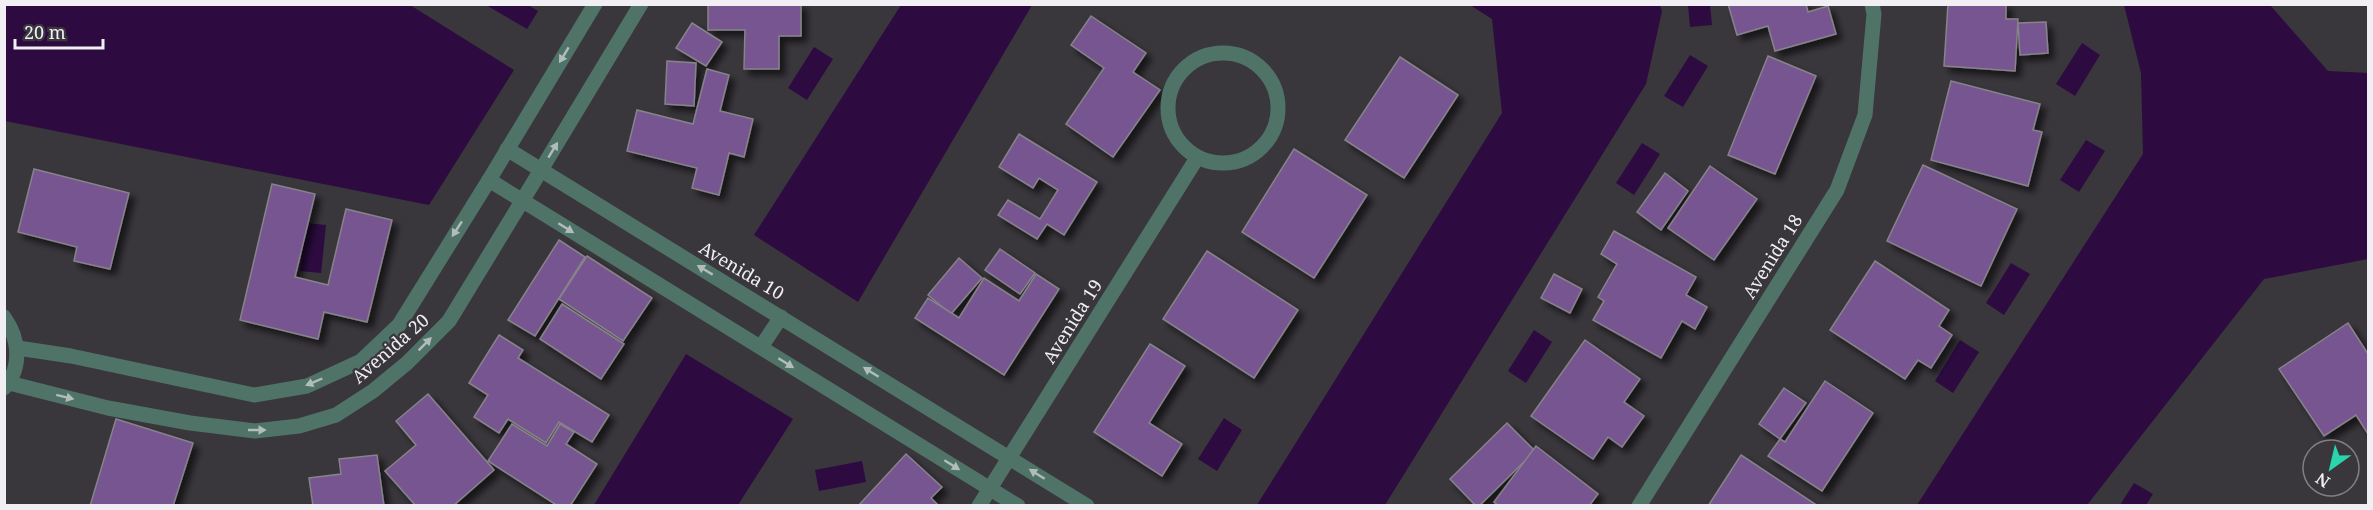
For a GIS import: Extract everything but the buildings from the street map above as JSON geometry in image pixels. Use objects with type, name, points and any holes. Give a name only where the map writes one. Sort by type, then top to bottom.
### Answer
[{"type":"street","points":[[595,4],[489,180],[1018,506]]},
{"type":"street","points":[[541,170],[641,4]]},
{"type":"street","name":"Avenida 18","points":[[1639,506],[1837,190],[1865,115],[1874,14],[1872,4]]},
{"type":"street","points":[[1227,53],[1248,59],[1265,72],[1276,92],[1278,113],[1272,134],[1259,151],[1240,161],[1218,164],[1197,158],[1180,144],[1170,125],[1167,104],[1173,83],[1186,66],[1206,55],[1227,53]]},
{"type":"street","name":"Avenida 10","points":[[507,149],[1087,506]]},
{"type":"street","name":"Avenida 19","points":[[979,506],[1197,158]]},
{"type":"street","name":"Avenida 20","points":[[7,386],[190,423],[255,431],[300,426],[336,415],[373,392],[407,363],[449,321],[541,170]]},
{"type":"street","name":"Avenida 20","points":[[18,348],[71,356],[254,395],[307,386],[361,361],[399,325],[489,180]]},
{"type":"street","points":[[4,317],[13,330],[18,348],[16,366],[7,386]]},
{"type":"street","points":[[761,347],[782,317]]},
{"type":"shaded area","points":[[4,5],[410,5],[514,70],[429,205],[5,121]]},
{"type":"shaded area","points":[[486,5],[528,5],[538,11],[527,29]]},
{"type":"shaded area","points":[[901,5],[1032,5],[858,302],[754,235]]},
{"type":"shaded area","points":[[1470,5],[1660,5],[1662,11],[1646,84],[1385,505],[1257,505],[1502,113],[1492,19]]},
{"type":"shaded area","points":[[1688,5],[1710,5],[1712,25],[1690,27]]},
{"type":"shaded area","points":[[2124,5],[2270,5],[2328,71],[2368,73],[2368,259],[2264,279],[2087,505],[1917,505],[2143,154],[2141,73]]},
{"type":"shaded area","points":[[2082,43],[2100,55],[2075,96],[2056,84]]},
{"type":"shaded area","points":[[814,47],[833,59],[807,100],[788,88]]},
{"type":"shaded area","points":[[1690,55],[1708,66],[1683,107],[1664,96]]},
{"type":"shaded area","points":[[2086,140],[2105,151],[2079,192],[2060,180]]},
{"type":"shaded area","points":[[1642,143],[1660,154],[1634,195],[1616,183]]},
{"type":"shaded area","points":[[305,223],[326,225],[321,273],[300,271]]},
{"type":"shaded area","points":[[2011,263],[2030,274],[2004,315],[1986,303]]},
{"type":"shaded area","points":[[1534,330],[1552,342],[1526,383],[1508,371]]},
{"type":"shaded area","points":[[1960,340],[1979,352],[1953,393],[1935,381]]},
{"type":"shaded area","points":[[686,354],[793,419],[738,505],[594,505]]},
{"type":"shaded area","points":[[1224,418],[1242,430],[1217,471],[1198,459]]},
{"type":"shaded area","points":[[862,461],[866,482],[819,491],[815,470]]},
{"type":"shaded area","points":[[2134,483],[2153,494],[2146,505],[2120,505]]}]
